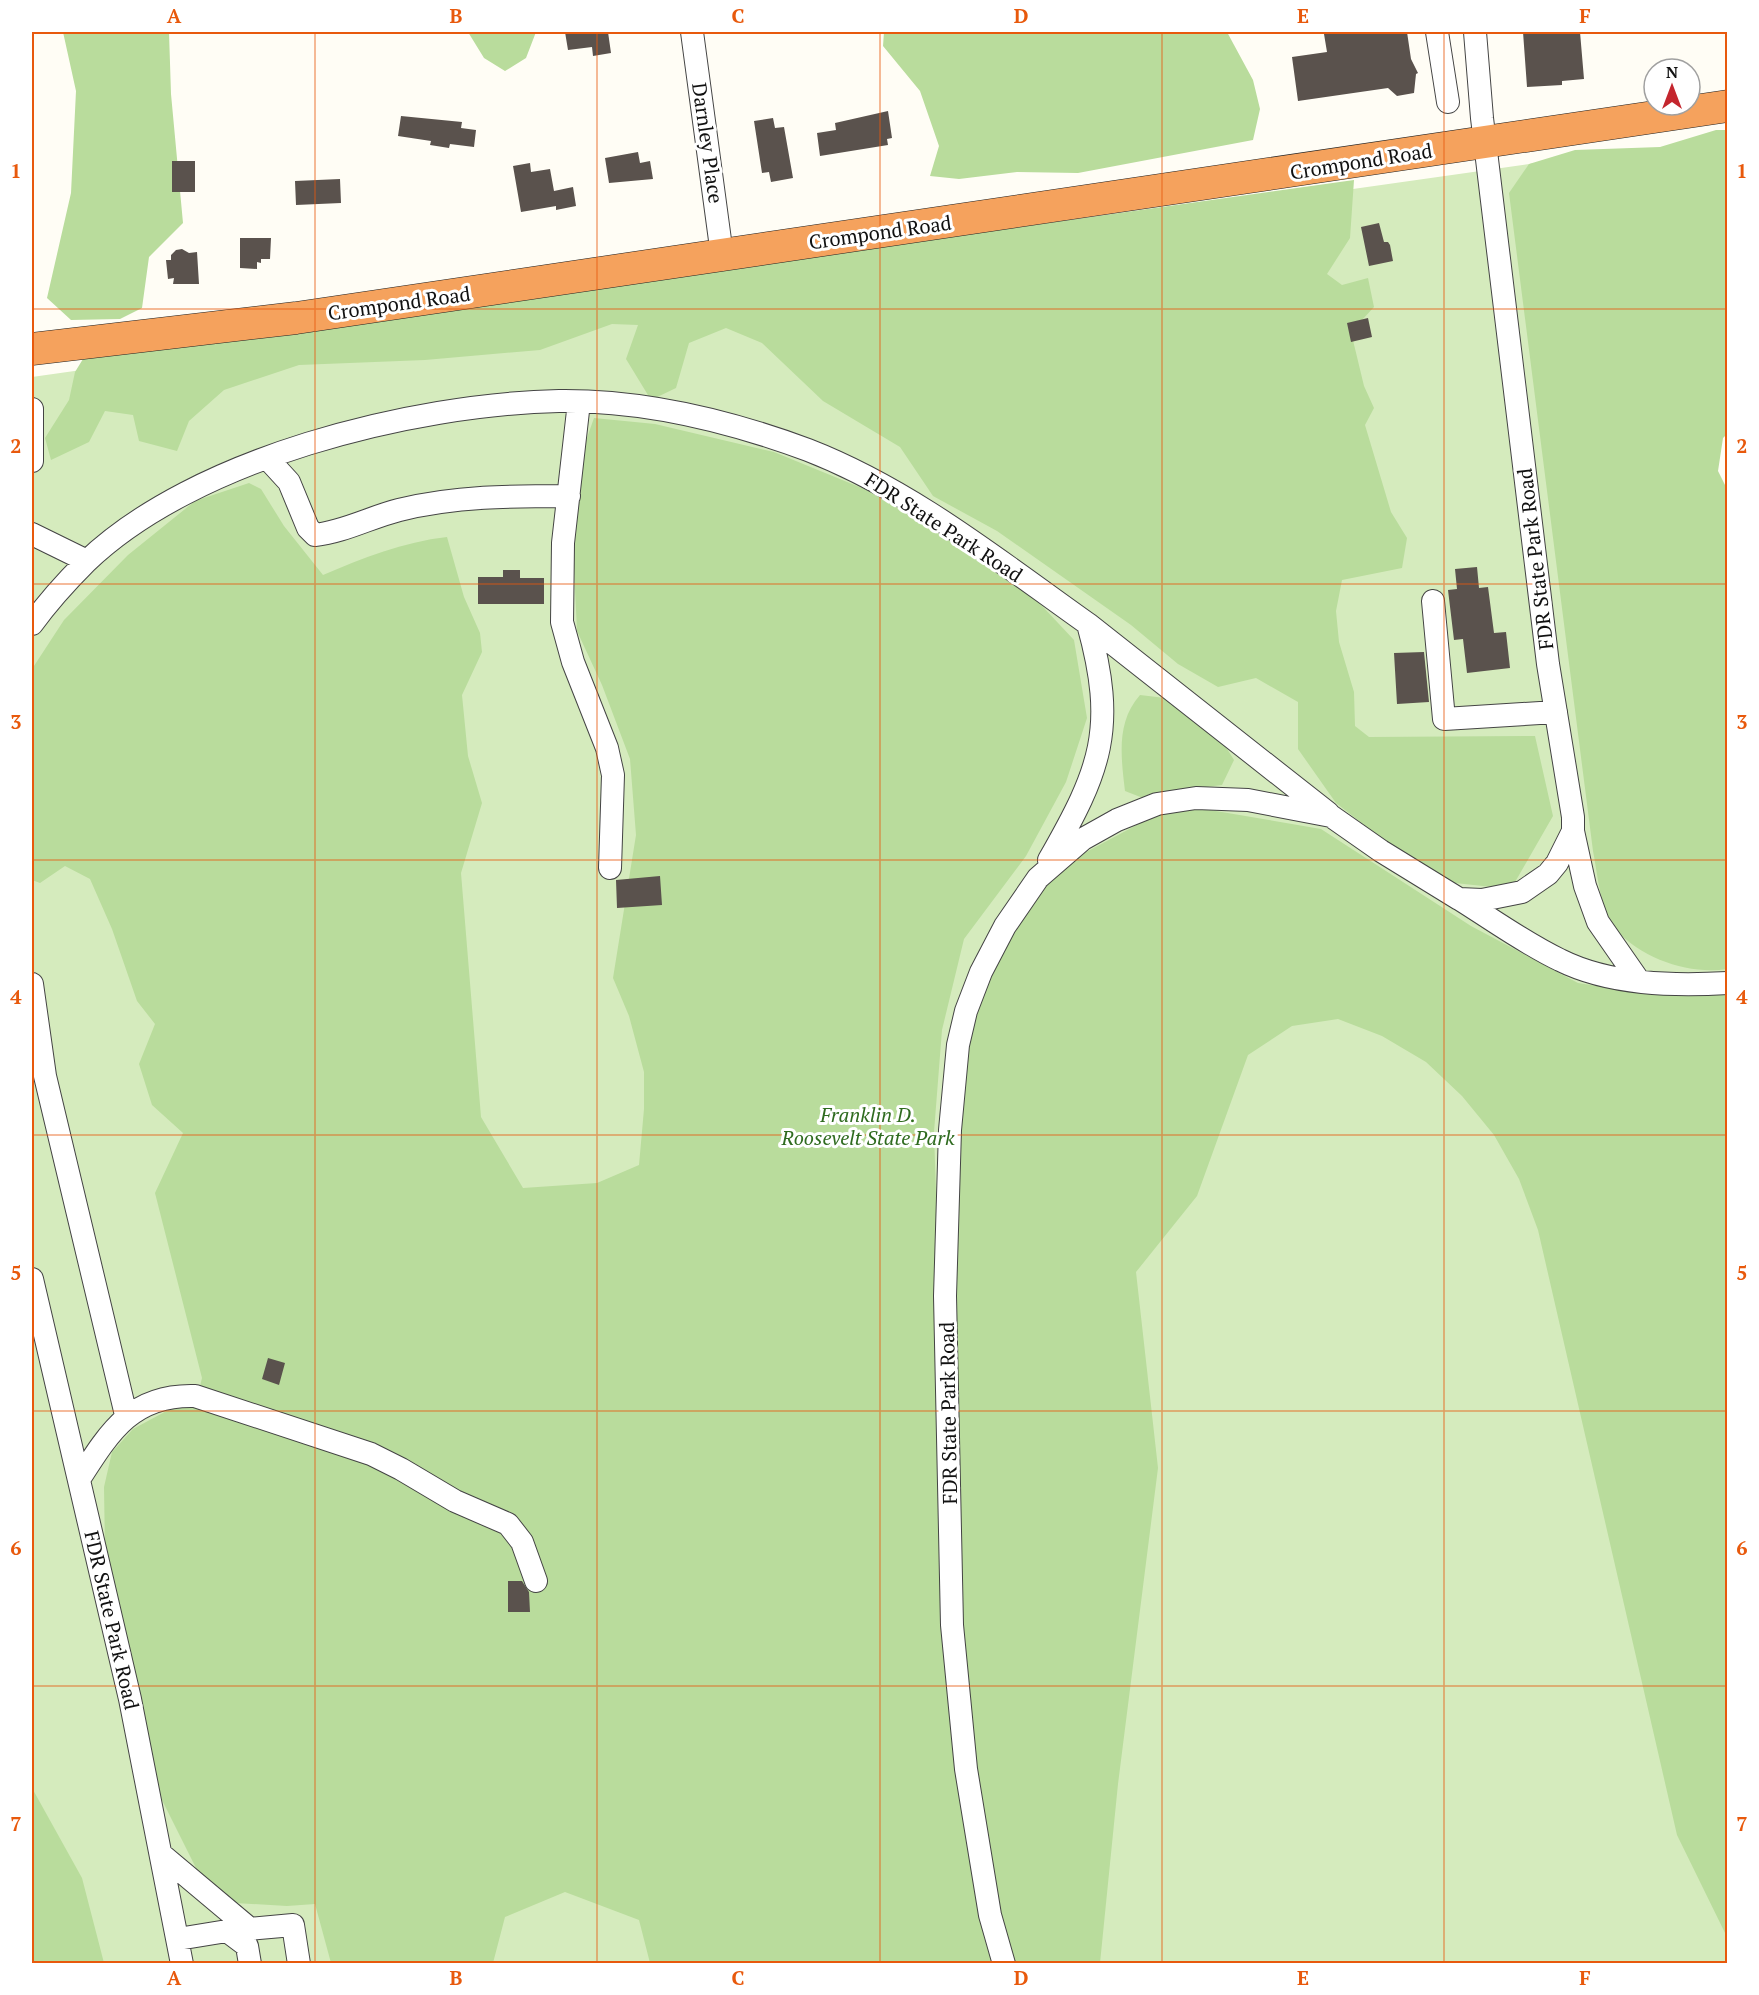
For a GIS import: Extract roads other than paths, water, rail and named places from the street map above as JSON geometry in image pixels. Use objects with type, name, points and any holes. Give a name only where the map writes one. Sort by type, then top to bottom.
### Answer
[{"type":"highway","name":"Crompond Road","points":[[32,350],[296,318],[1312,170],[1485,141],[1728,106]]},
{"type":"street","name":"Darnley Place","points":[[692,32],[722,255]]},
{"type":"street","points":[[1437,32],[1448,102]]},
{"type":"street","name":"FDR State Park Road","points":[[1475,32],[1485,141],[1556,712],[1573,831],[1585,886],[1598,922],[1639,981]]},
{"type":"street","points":[[579,402],[563,543],[562,622],[573,662],[607,748],[613,775],[610,868]]},
{"type":"street","name":"FDR State Park Road","points":[[32,624],[87,561],[159,509],[207,484],[267,458],[337,436],[443,412],[507,405],[579,402],[650,409],[722,423],[808,450],[896,492],[1088,624],[1331,816],[1381,851],[1560,960],[1595,973],[1639,981],[1728,983]]},
{"type":"street","points":[[32,409],[32,461]]},
{"type":"street","points":[[267,458],[289,482],[308,528],[315,535],[399,510],[451,501],[501,496],[569,496]]},
{"type":"street","points":[[32,534],[87,561]]},
{"type":"street","points":[[1433,601],[1444,719],[1556,712]]},
{"type":"street","name":"FDR State Park Road","points":[[1004,1964],[988,1904],[966,1768],[956,1680],[945,1296],[950,1130],[958,1045],[966,1011],[981,972],[1005,926],[1038,878],[1072,819],[1090,784],[1099,755],[1103,730],[1103,699],[1099,663],[1088,624]]},
{"type":"street","name":"FDR State Park Road","points":[[1038,878],[1083,839],[1117,820],[1157,804],[1196,798],[1248,800],[1331,816]]},
{"type":"street","points":[[1459,899],[1482,900],[1521,892],[1548,874],[1557,863],[1573,831]]},
{"type":"street","points":[[32,984],[45,1076],[126,1415]]},
{"type":"street","name":"FDR State Park Road","points":[[32,1279],[80,1478],[163,1856],[182,1964]]},
{"type":"street","points":[[80,1478],[108,1436],[126,1415],[155,1400],[177,1395],[195,1396],[371,1455],[401,1469],[455,1501],[508,1524],[522,1542],[536,1581]]},
{"type":"street","points":[[68,1430],[108,1436]]},
{"type":"street","points":[[163,1856],[250,1929]]},
{"type":"street","points":[[178,1939],[227,1931],[293,1925],[299,1964]]},
{"type":"street","points":[[227,1931],[247,1946],[250,1964]]},
{"type":"park label","name":"Franklin D. Roosevelt State Park","points":[[868,1126]]}]
